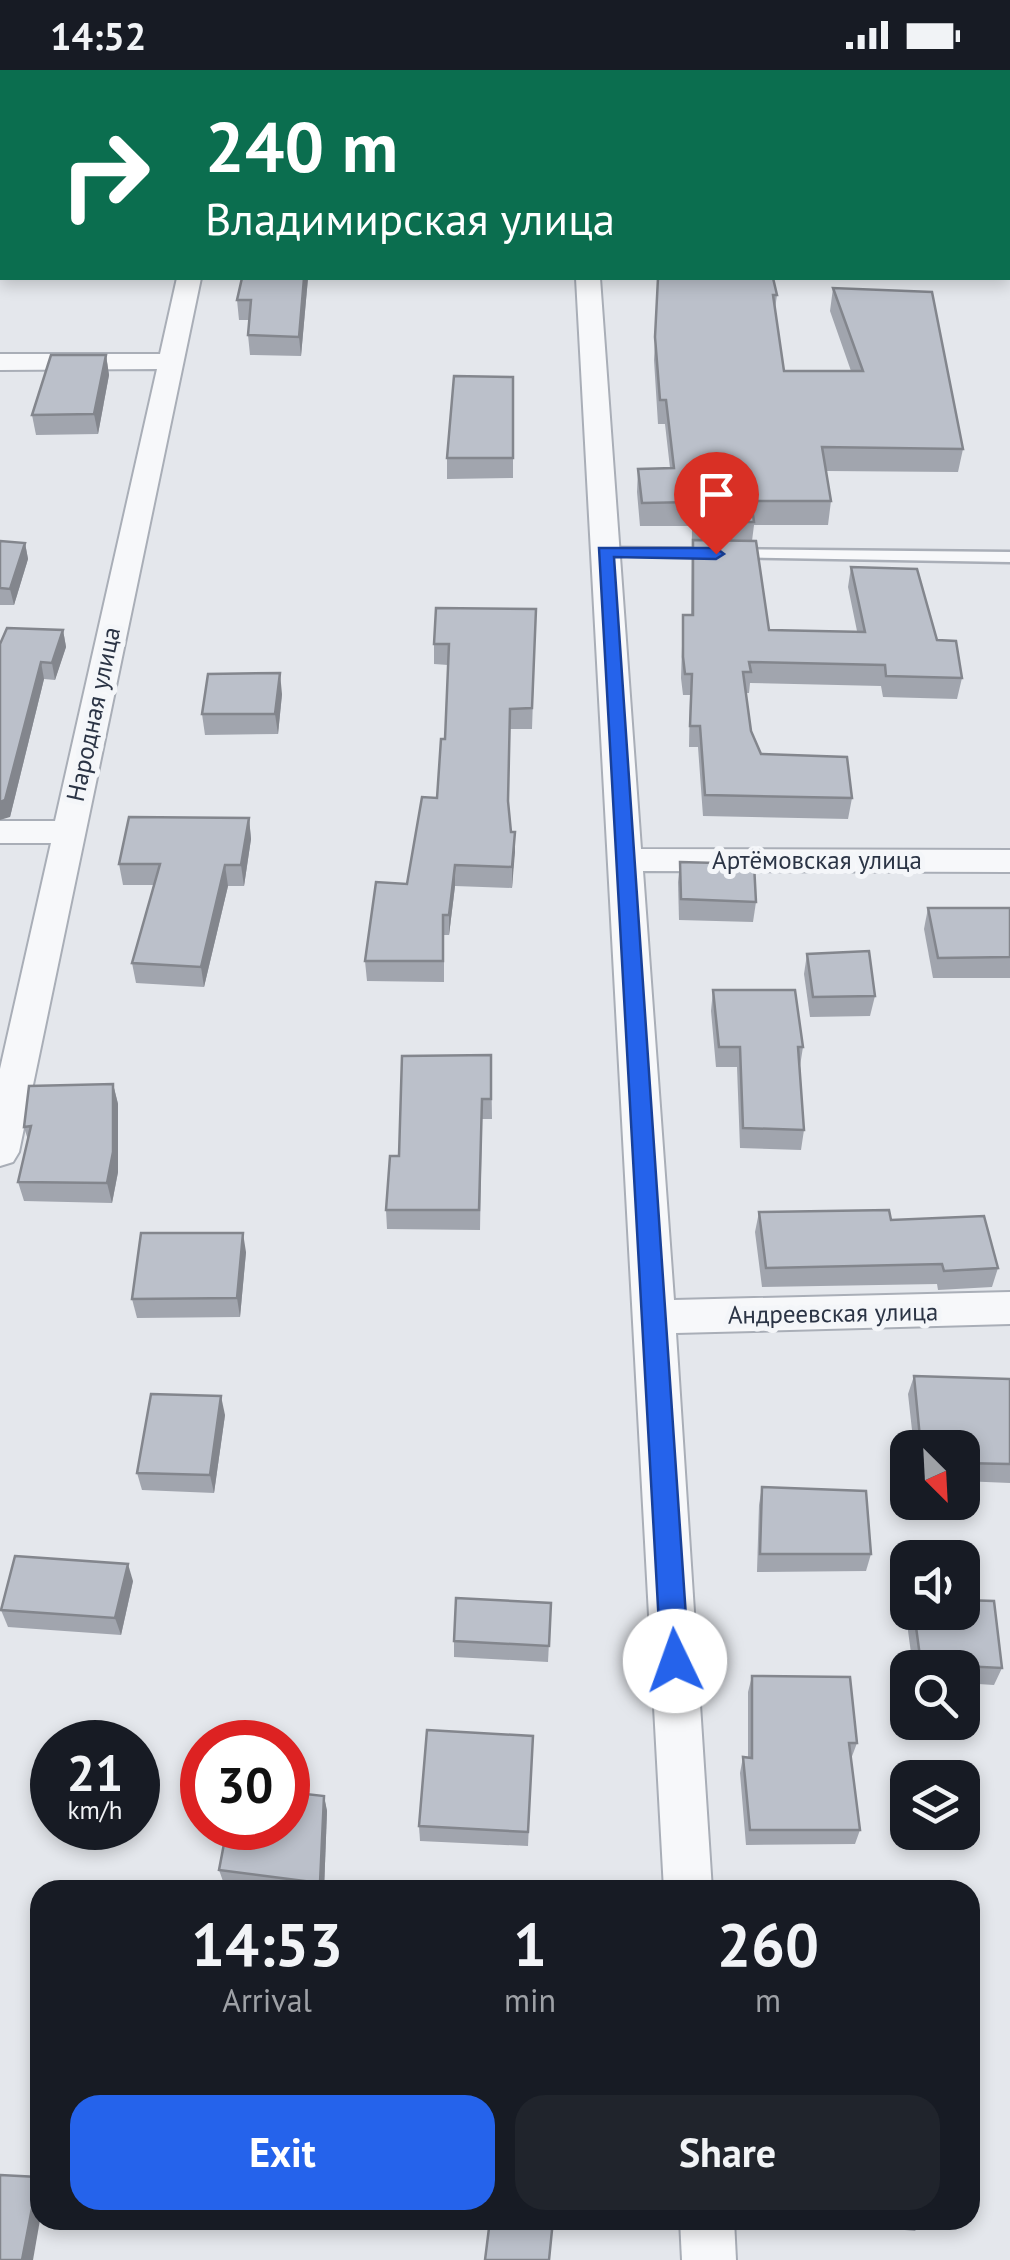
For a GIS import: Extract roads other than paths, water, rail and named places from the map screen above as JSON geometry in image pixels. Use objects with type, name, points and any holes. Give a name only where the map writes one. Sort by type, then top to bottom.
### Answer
[{"type":"street","name":"Народная улица","points":[[0,1152],[189,280]]},
{"type":"street","points":[[588,280],[687,1880]]},
{"type":"street","points":[[0,362],[170,362]]},
{"type":"street","points":[[0,832],[67,832]]},
{"type":"street","name":"Артёмовская улица","points":[[624,860],[1010,861]]},
{"type":"street","name":"Андреевская улица","points":[[655,1317],[1010,1308]]},
{"type":"street","points":[[708,2230],[709,2260]]},
{"type":"lane","points":[[606,552],[1010,557]]}]
